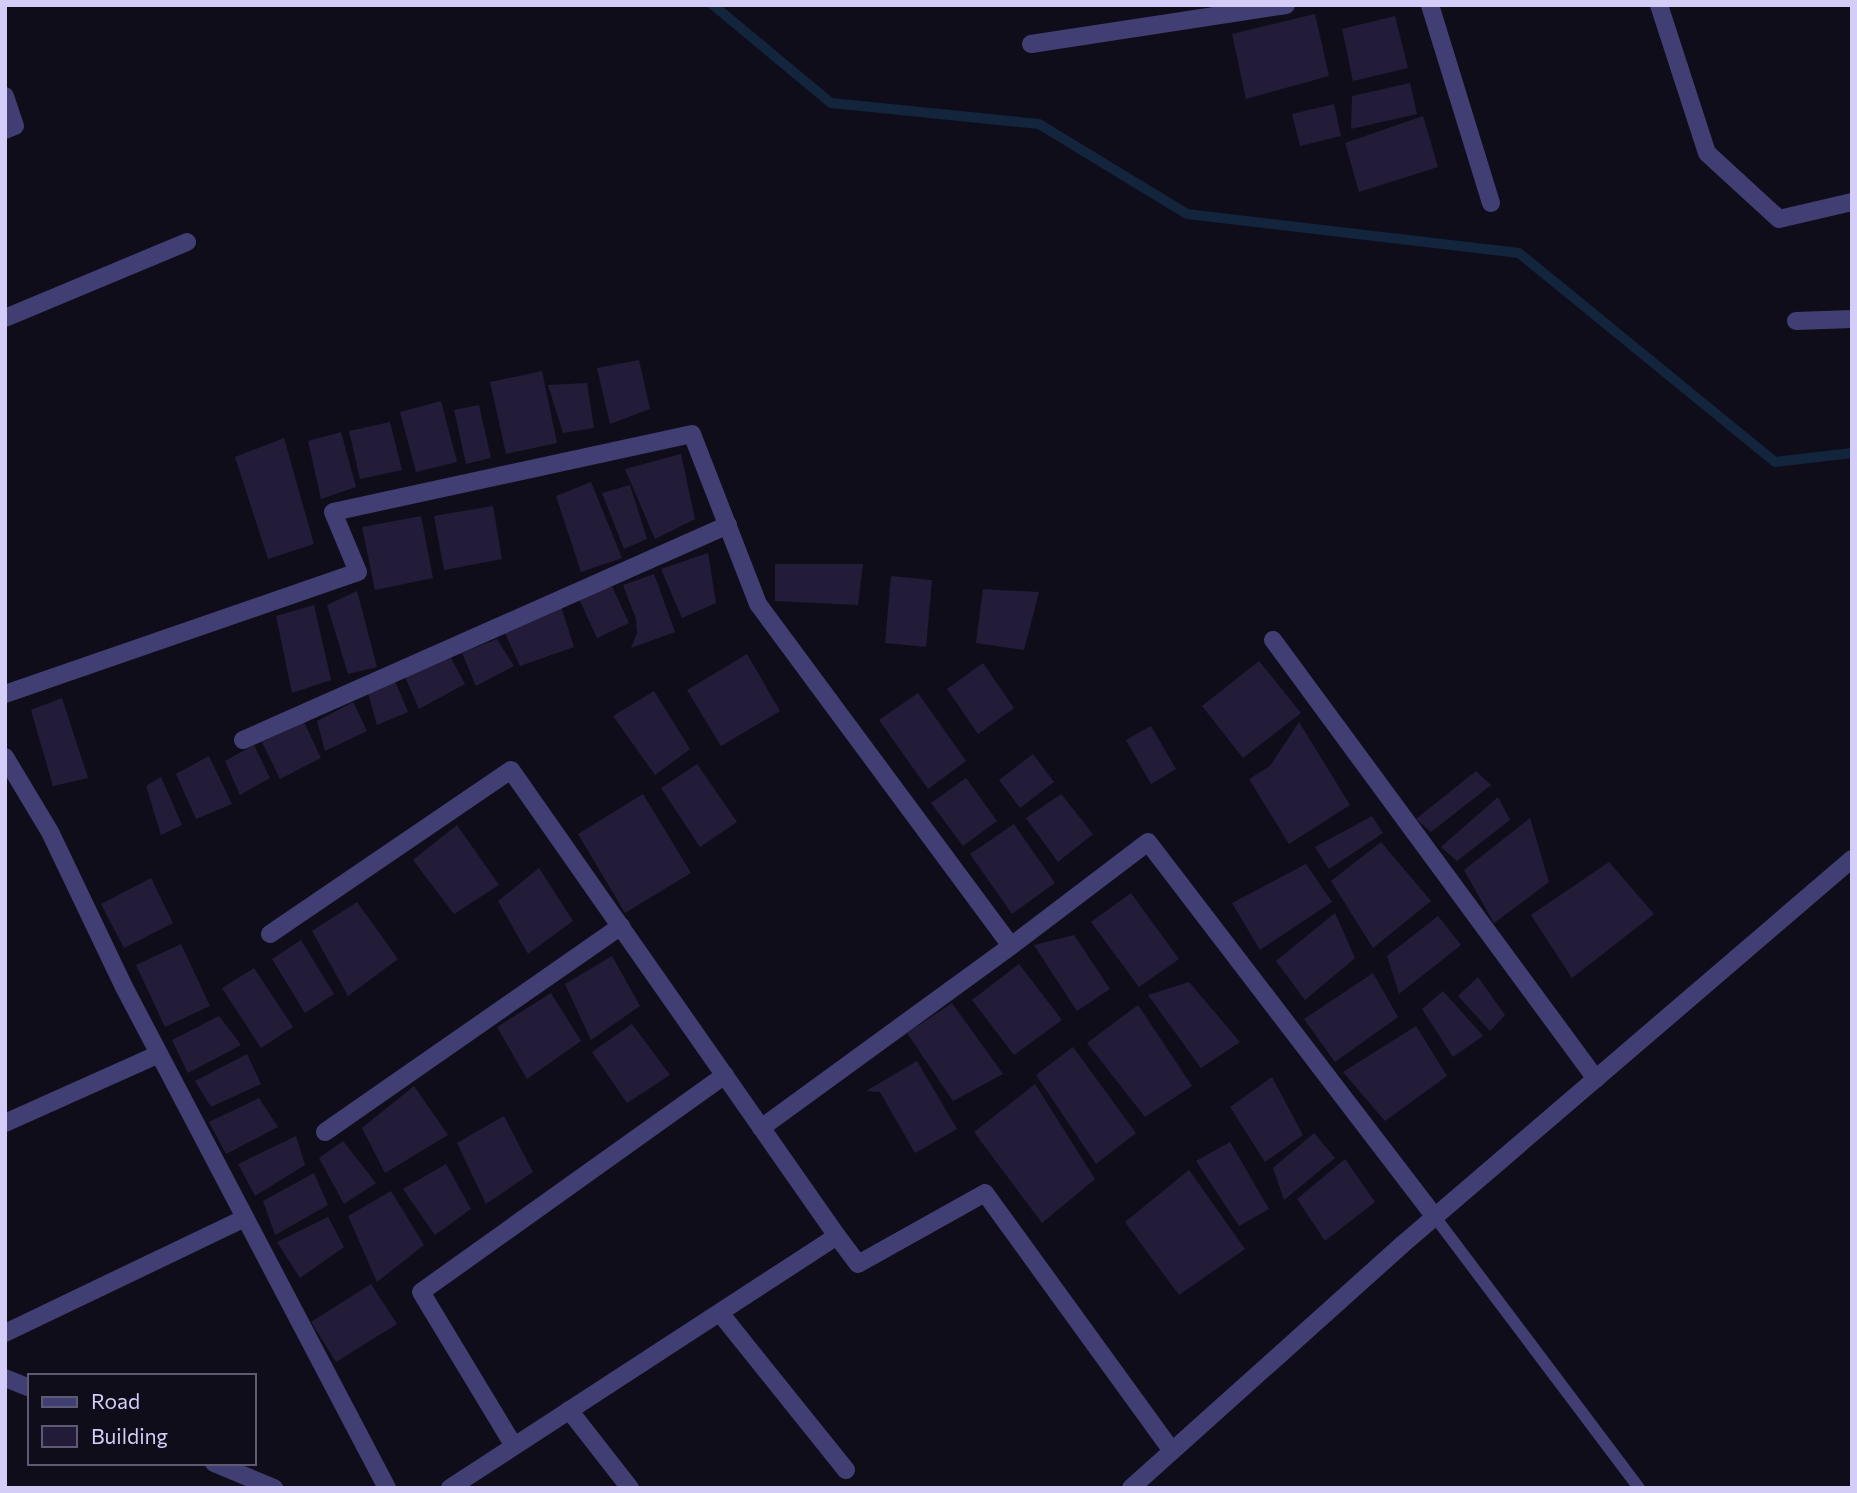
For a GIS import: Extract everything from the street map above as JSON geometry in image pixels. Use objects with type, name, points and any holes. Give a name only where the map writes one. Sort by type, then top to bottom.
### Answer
[{"type":"street","points":[[1031,44],[1225,10],[1286,5]]},
{"type":"street","points":[[1430,5],[1491,203]]},
{"type":"street","points":[[1659,5],[1707,153],[1779,219],[1852,202]]},
{"type":"street","points":[[5,96],[15,126],[5,130]]},
{"type":"street","points":[[5,318],[187,242]]},
{"type":"street","points":[[1796,321],[1852,319]]},
{"type":"street","points":[[5,694],[358,572],[333,512],[692,434],[758,604],[1011,946]]},
{"type":"street","points":[[243,740],[728,525]]},
{"type":"street","points":[[1273,640],[1596,1079]]},
{"type":"street","points":[[5,757],[50,832],[124,987],[387,1488]]},
{"type":"street","points":[[270,934],[511,770],[836,1237],[859,1264],[985,1194],[1172,1451]]},
{"type":"street","points":[[761,1128],[1011,946],[1148,842],[1434,1217]]},
{"type":"street","points":[[1130,1488],[1434,1217],[1852,859]]},
{"type":"street","points":[[325,1132],[621,926]]},
{"type":"street","points":[[5,1123],[159,1054]]},
{"type":"street","points":[[514,1446],[421,1292],[725,1076]]},
{"type":"street","points":[[5,1334],[245,1218]]},
{"type":"street","points":[[450,1488],[836,1237]]},
{"type":"street","points":[[720,1312],[846,1470]]},
{"type":"street","points":[[5,1378],[28,1387]]},
{"type":"street","points":[[569,1410],[630,1488]]},
{"type":"street","points":[[219,1465],[274,1488]]},
{"type":"lane","points":[[1434,1217],[1639,1488]]},
{"type":"building","points":[[1315,14],[1329,76],[1246,99],[1232,34]]},
{"type":"building","points":[[1395,16],[1408,68],[1353,81],[1342,29]]},
{"type":"building","points":[[1410,83],[1417,114],[1351,129],[1352,96]]},
{"type":"building","points":[[1334,104],[1341,136],[1300,146],[1292,114]]},
{"type":"building","points":[[1423,116],[1438,167],[1359,192],[1345,143]]},
{"type":"building","points":[[639,360],[650,409],[610,424],[597,368]]},
{"type":"building","points":[[542,371],[557,443],[506,454],[490,382]]},
{"type":"building","points":[[587,383],[594,428],[563,433],[548,385]]},
{"type":"building","points":[[441,401],[457,462],[416,472],[400,412]]},
{"type":"building","points":[[479,405],[491,458],[466,464],[454,410]]},
{"type":"building","points":[[390,422],[402,470],[360,479],[349,431]]},
{"type":"building","points":[[341,432],[356,487],[321,499],[308,441]]},
{"type":"building","points":[[284,438],[314,544],[268,559],[235,457]]},
{"type":"building","points":[[681,454],[695,519],[655,539],[625,469]]},
{"type":"building","points":[[591,482],[622,558],[581,572],[556,496]]},
{"type":"building","points":[[630,485],[647,539],[624,549],[602,493]]},
{"type":"building","points":[[493,506],[502,559],[444,570],[434,516]]},
{"type":"building","points":[[421,516],[433,578],[375,590],[362,527]]},
{"type":"building","points":[[708,553],[716,603],[682,618],[661,569]]},
{"type":"building","points":[[775,564],[863,564],[858,605],[775,601]]},
{"type":"building","points":[[654,574],[675,632],[631,648],[637,633],[636,619],[623,585]]},
{"type":"building","points":[[891,576],[932,580],[926,647],[885,643]]},
{"type":"building","points":[[611,584],[629,623],[597,638],[579,599]]},
{"type":"building","points":[[983,589],[1039,592],[1024,650],[976,643]]},
{"type":"building","points":[[357,591],[377,667],[348,674],[327,605]]},
{"type":"building","points":[[314,605],[331,680],[292,693],[276,616]]},
{"type":"building","points":[[561,606],[574,647],[520,666],[503,629]]},
{"type":"building","points":[[497,639],[514,666],[476,686],[462,653]]},
{"type":"building","points":[[747,654],[780,711],[721,746],[687,690]]},
{"type":"building","points":[[451,658],[465,684],[419,709],[405,677]]},
{"type":"building","points":[[1259,661],[1301,713],[1243,758],[1202,706]]},
{"type":"building","points":[[983,663],[1014,708],[978,734],[947,689]]},
{"type":"building","points":[[395,681],[408,712],[377,725],[368,693]]},
{"type":"building","points":[[654,691],[690,749],[655,775],[613,716]]},
{"type":"building","points":[[918,693],[966,761],[928,789],[879,720]]},
{"type":"building","points":[[62,698],[88,778],[53,786],[31,710]]},
{"type":"building","points":[[353,702],[367,731],[325,751],[317,721]]},
{"type":"building","points":[[304,722],[321,758],[280,779],[262,742]]},
{"type":"building","points":[[1299,722],[1350,805],[1289,844],[1249,779],[1270,766]]},
{"type":"building","points":[[1151,726],[1176,769],[1151,784],[1126,740]]},
{"type":"building","points":[[254,745],[270,778],[240,795],[225,761]]},
{"type":"building","points":[[1033,754],[1054,782],[1020,808],[999,780]]},
{"type":"building","points":[[209,756],[232,804],[196,819],[176,774]]},
{"type":"building","points":[[697,764],[737,822],[700,847],[661,788]]},
{"type":"building","points":[[1476,771],[1491,785],[1431,832],[1416,819]]},
{"type":"building","points":[[161,777],[182,825],[161,835],[146,786]]},
{"type":"building","points":[[966,778],[997,821],[963,846],[931,803]]},
{"type":"building","points":[[643,794],[691,873],[625,913],[578,834]]},
{"type":"building","points":[[1061,794],[1093,834],[1058,862],[1026,818]]},
{"type":"building","points":[[1498,797],[1510,820],[1457,861],[1441,847]]},
{"type":"building","points":[[1372,816],[1383,833],[1329,869],[1315,847]]},
{"type":"building","points":[[1530,818],[1549,882],[1494,923],[1464,870]]},
{"type":"building","points":[[1014,824],[1055,883],[1012,914],[970,854]]},
{"type":"building","points":[[457,825],[499,885],[454,914],[413,860]]},
{"type":"building","points":[[1381,842],[1431,901],[1373,948],[1331,881]]},
{"type":"building","points":[[1609,862],[1654,914],[1572,978],[1531,915]]},
{"type":"building","points":[[1306,864],[1332,902],[1260,950],[1232,903]]},
{"type":"building","points":[[539,868],[573,921],[528,954],[498,901]]},
{"type":"building","points":[[151,878],[173,923],[124,948],[101,904]]},
{"type":"building","points":[[1131,893],[1179,959],[1139,987],[1091,922]]},
{"type":"building","points":[[357,902],[398,959],[348,996],[312,931]]},
{"type":"building","points":[[1335,913],[1355,958],[1305,1000],[1276,961]]},
{"type":"building","points":[[1438,916],[1461,945],[1399,994],[1387,956]]},
{"type":"building","points":[[1074,935],[1110,989],[1077,1011],[1034,945]]},
{"type":"building","points":[[301,940],[334,994],[305,1013],[272,959]]},
{"type":"building","points":[[181,944],[210,1006],[165,1027],[136,965]]},
{"type":"building","points":[[612,956],[640,1006],[591,1040],[565,984]]},
{"type":"building","points":[[1019,964],[1062,1020],[1014,1055],[972,1000]]},
{"type":"building","points":[[254,968],[293,1027],[261,1048],[222,988]]},
{"type":"building","points":[[1373,973],[1398,1017],[1335,1062],[1304,1019]]},
{"type":"building","points":[[1478,977],[1505,1015],[1490,1031],[1458,996]]},
{"type":"building","points":[[1189,982],[1240,1042],[1201,1068],[1148,995]]},
{"type":"building","points":[[1443,991],[1483,1036],[1453,1057],[1422,1009]]},
{"type":"building","points":[[551,993],[581,1041],[527,1079],[497,1027]]},
{"type":"building","points":[[952,1003],[1003,1074],[953,1101],[907,1033]]},
{"type":"building","points":[[1138,1005],[1192,1086],[1145,1117],[1087,1043]]},
{"type":"building","points":[[219,1016],[241,1045],[188,1073],[172,1040]]},
{"type":"building","points":[[632,1024],[670,1075],[627,1103],[592,1052]]},
{"type":"building","points":[[1416,1026],[1447,1076],[1385,1121],[1343,1072]]},
{"type":"building","points":[[1073,1047],[1136,1133],[1096,1164],[1036,1075]]},
{"type":"building","points":[[247,1054],[261,1084],[211,1107],[195,1081]]},
{"type":"building","points":[[917,1061],[957,1129],[915,1153],[880,1092],[866,1091]]},
{"type":"building","points":[[1272,1077],[1303,1135],[1265,1162],[1230,1107]]},
{"type":"building","points":[[1035,1084],[1095,1179],[1042,1223],[974,1132]]},
{"type":"building","points":[[414,1086],[448,1135],[385,1173],[362,1128]]},
{"type":"building","points":[[259,1098],[278,1127],[226,1154],[209,1122]]},
{"type":"building","points":[[504,1116],[533,1172],[486,1204],[457,1143]]},
{"type":"building","points":[[1314,1133],[1335,1158],[1284,1200],[1273,1168]]},
{"type":"building","points":[[296,1136],[305,1165],[255,1196],[238,1164]]},
{"type":"building","points":[[343,1141],[376,1183],[344,1204],[319,1158]]},
{"type":"building","points":[[1230,1142],[1269,1209],[1239,1226],[1196,1161]]},
{"type":"building","points":[[1345,1159],[1375,1202],[1325,1241],[1297,1199]]},
{"type":"building","points":[[446,1164],[471,1209],[435,1235],[403,1189]]},
{"type":"building","points":[[1189,1170],[1245,1249],[1179,1295],[1125,1222]]},
{"type":"building","points":[[314,1173],[328,1205],[275,1235],[263,1201]]},
{"type":"building","points":[[391,1191],[424,1245],[377,1282],[348,1216]]},
{"type":"building","points":[[328,1217],[344,1247],[300,1278],[277,1242]]},
{"type":"building","points":[[371,1284],[397,1324],[336,1362],[311,1322]]},
{"type":"waterway","points":[[713,5],[831,103],[1039,124],[1187,214],[1519,253],[1775,462],[1852,453]]}]
